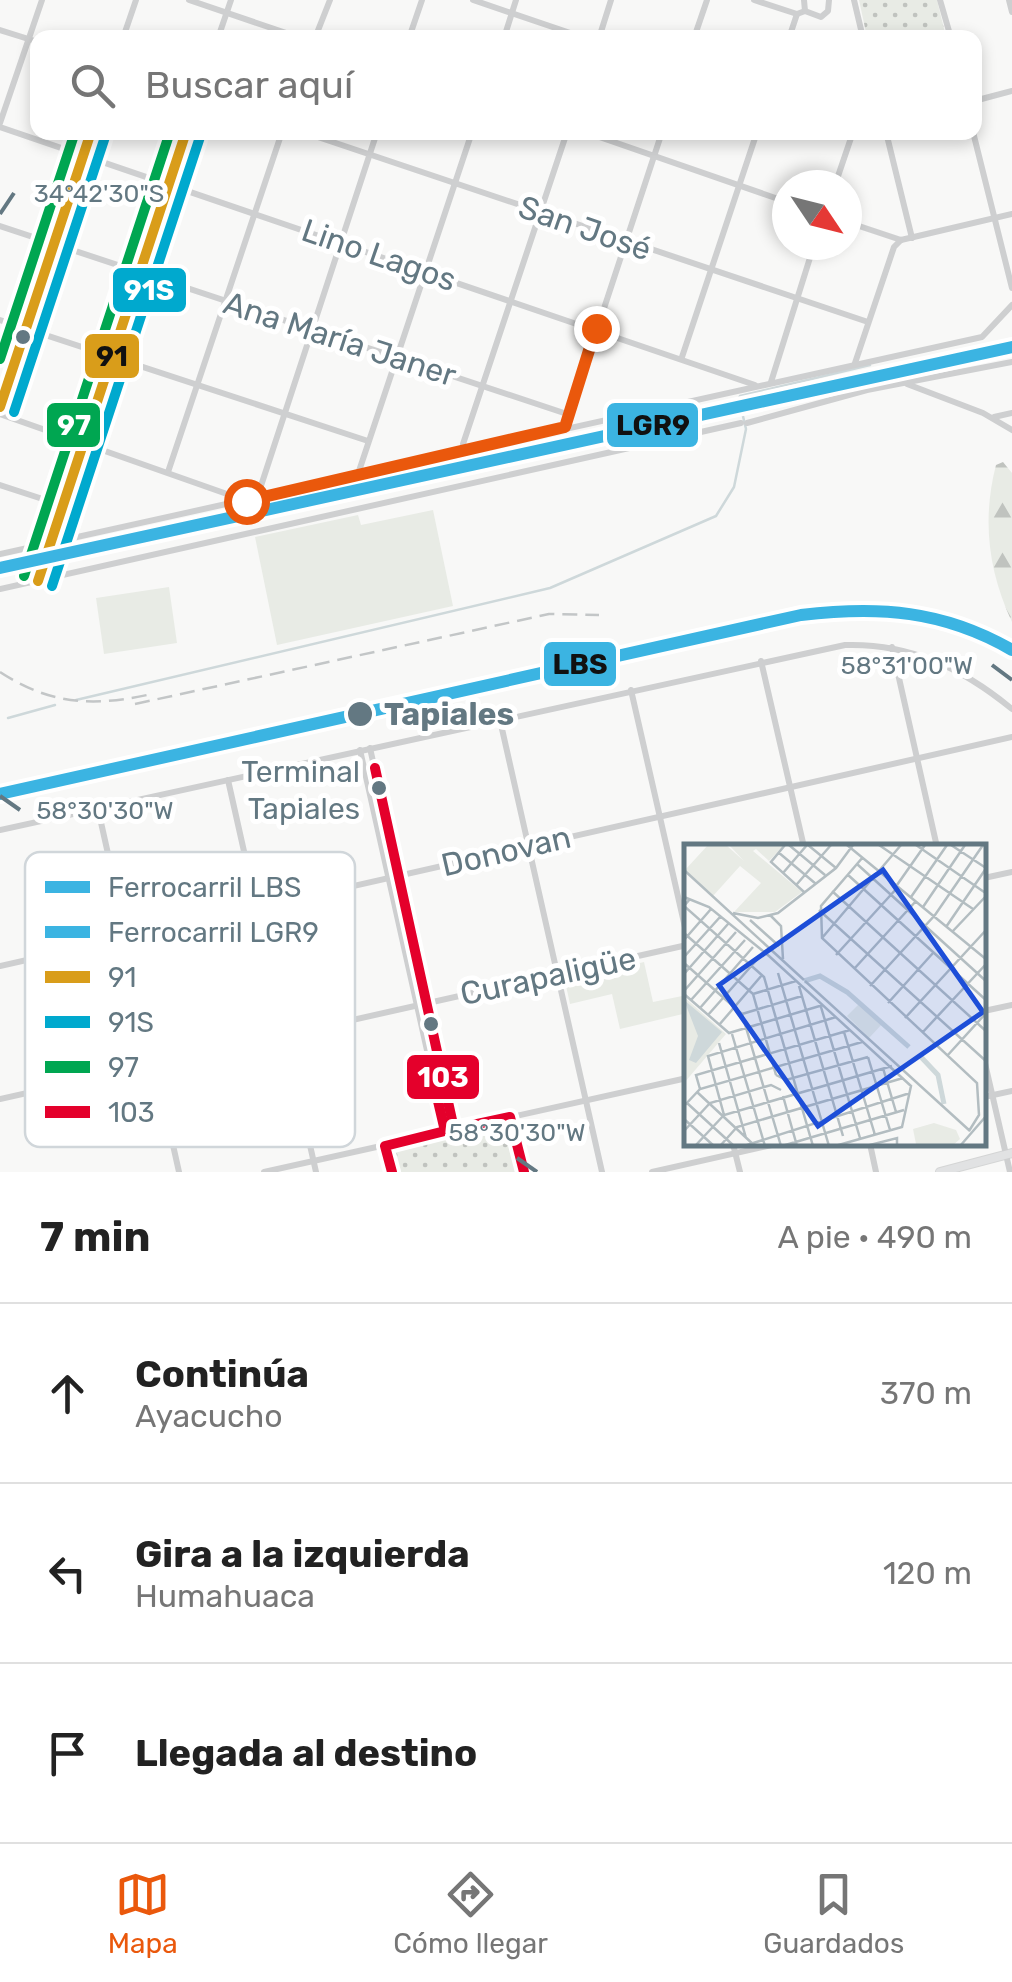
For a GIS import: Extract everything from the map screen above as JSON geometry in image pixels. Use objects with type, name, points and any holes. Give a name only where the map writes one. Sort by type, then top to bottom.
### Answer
[{"type":"main road","points":[[940,1172],[1008,1154]]},
{"type":"street","points":[[31,30],[42,0]]},
{"type":"street","points":[[126,30],[136,0]]},
{"type":"street","points":[[189,0],[277,30]]},
{"type":"street","points":[[221,30],[231,0]]},
{"type":"street","points":[[318,30],[329,0]]},
{"type":"street","points":[[413,30],[422,0]]},
{"type":"street","points":[[472,0],[562,30]]},
{"type":"street","points":[[507,30],[516,0]]},
{"type":"street","points":[[602,30],[611,0]]},
{"type":"street","points":[[697,30],[707,0]]},
{"type":"street","points":[[754,0],[820,17],[830,0],[838,0]]},
{"type":"street","points":[[793,30],[804,0]]},
{"type":"street","points":[[854,0],[861,30]]},
{"type":"street","points":[[940,0],[949,30]]},
{"type":"street","points":[[1009,0],[1012,12]]},
{"type":"street","points":[[0,30],[28,39]]},
{"type":"street","points":[[0,125],[30,33]]},
{"type":"street","points":[[982,99],[1012,91]]},
{"type":"street","name":"Lino Lagos","points":[[0,125],[30,136]]},
{"type":"street","name":"Lino Lagos","points":[[42,140],[682,357],[756,386]]},
{"type":"street","points":[[88,140],[0,410],[246,501]]},
{"type":"street","points":[[38,581],[184,140]]},
{"type":"street","points":[[168,472],[279,140]]},
{"type":"street","name":"San José","points":[[326,140],[868,322]]},
{"type":"street","points":[[258,498],[282,414],[374,140]]},
{"type":"street","points":[[357,475],[469,140]]},
{"type":"street","points":[[464,452],[482,386],[564,140]]},
{"type":"street","points":[[608,140],[772,197]]},
{"type":"street","points":[[565,427],[659,140]]},
{"type":"street","points":[[682,357],[755,140]]},
{"type":"street","points":[[840,170],[850,140]]},
{"type":"street","points":[[888,140],[912,238]]},
{"type":"street","points":[[975,140],[1012,288]]},
{"type":"street","points":[[862,227],[902,240],[1012,214]]},
{"type":"street","name":"Ana María Janer","points":[[0,226],[567,414]]},
{"type":"street","points":[[855,363],[894,248],[902,240]]},
{"type":"street","points":[[770,382],[809,260]]},
{"type":"street","points":[[0,554],[982,337],[1012,305]]},
{"type":"street","points":[[0,320],[368,441]]},
{"type":"street","points":[[0,589],[1012,362]]},
{"type":"street","points":[[906,384],[992,418],[1012,430]]},
{"type":"street","points":[[992,418],[1012,413]]},
{"type":"street","points":[[0,484],[61,506]]},
{"type":"street","points":[[0,830],[844,645],[892,647],[940,661],[1012,709]]},
{"type":"street","points":[[892,647],[937,844]]},
{"type":"street","points":[[760,661],[803,844]]},
{"type":"street","points":[[632,690],[684,923]]},
{"type":"street","points":[[500,720],[602,1172]]},
{"type":"street","name":"Donovan","points":[[355,885],[1012,738]]},
{"type":"street","points":[[370,748],[415,1006],[450,1130]]},
{"type":"street","points":[[360,750],[425,1003],[450,1130]]},
{"type":"street","points":[[228,780],[244,852]]},
{"type":"street","points":[[98,809],[107,852]]},
{"type":"street","points":[[987,877],[1012,872]]},
{"type":"street","name":"Curapaligüe","points":[[355,1019],[684,946]]},
{"type":"street","name":"Donovan","points":[[0,966],[25,960]]},
{"type":"street","points":[[987,1010],[1012,1005]]},
{"type":"street","points":[[264,1172],[684,1079]]},
{"type":"street","points":[[1010,1172],[989,1096],[1012,1091]]},
{"type":"street","name":"Curapaligüe","points":[[0,1099],[25,1093]]},
{"type":"street","points":[[510,1117],[524,1172]]},
{"type":"street","points":[[385,1146],[392,1172]]},
{"type":"street","points":[[173,1147],[179,1172]]},
{"type":"street","points":[[310,1147],[316,1172]]},
{"type":"street","points":[[735,1147],[740,1172]]},
{"type":"street","points":[[652,1172],[764,1147]]},
{"type":"street","points":[[871,1147],[876,1172]]},
{"type":"green space","points":[[859,0],[937,0],[944,30],[865,30]]},
{"type":"green space","points":[[1003,462],[1012,473],[1012,622],[997,584],[990,545],[992,485],[996,465]]},
{"type":"green space","points":[[433,510],[453,606],[277,645],[255,537],[358,515],[361,525]]},
{"type":"green space","points":[[169,587],[177,643],[104,654],[96,598]]},
{"type":"green space","points":[[644,962],[653,1002],[684,996],[684,1014],[620,1029],[612,994],[570,1004],[565,981]]},
{"type":"green space","points":[[506,1124],[518,1172],[396,1172],[391,1150]]},
{"type":"waterway","points":[[738,401],[740,396],[870,365]]},
{"type":"waterway","points":[[76,700],[550,588],[716,516],[734,487],[746,429],[742,412]]},
{"type":"waterway","points":[[8,718],[55,705]]},
{"type":"railway","points":[[135,704],[549,614],[599,615]]},
{"type":"railway","points":[[0,672],[36,691],[71,700],[107,701],[147,695]]},
{"type":"rail line","name":"LGR9","points":[[0,568],[1012,347]]},
{"type":"rail line","name":"LBS","points":[[0,794],[801,615],[857,611],[910,614],[961,626],[1012,650]]},
{"type":"transit line","name":"97","points":[[0,359],[72,140]]},
{"type":"transit line","name":"91","points":[[0,407],[88,140]]},
{"type":"transit line","name":"91S","points":[[14,412],[104,140]]},
{"type":"transit line","name":"97","points":[[24,576],[167,140]]},
{"type":"transit line","name":"91","points":[[38,581],[183,140]]},
{"type":"transit line","name":"91S","points":[[52,586],[199,140]]},
{"type":"transit line","name":"103","points":[[375,768],[454,1129],[510,1117],[524,1172]]},
{"type":"transit line","name":"103","points":[[392,1172],[385,1146],[445,1131],[438,1101]]},
{"type":"place","name":"Tapiales","points":[[360,714]]},
{"type":"place","name":"Terminal Tapiales","points":[[379,788]]},
{"type":"route","points":[[246,501],[565,427],[596,328]]}]
